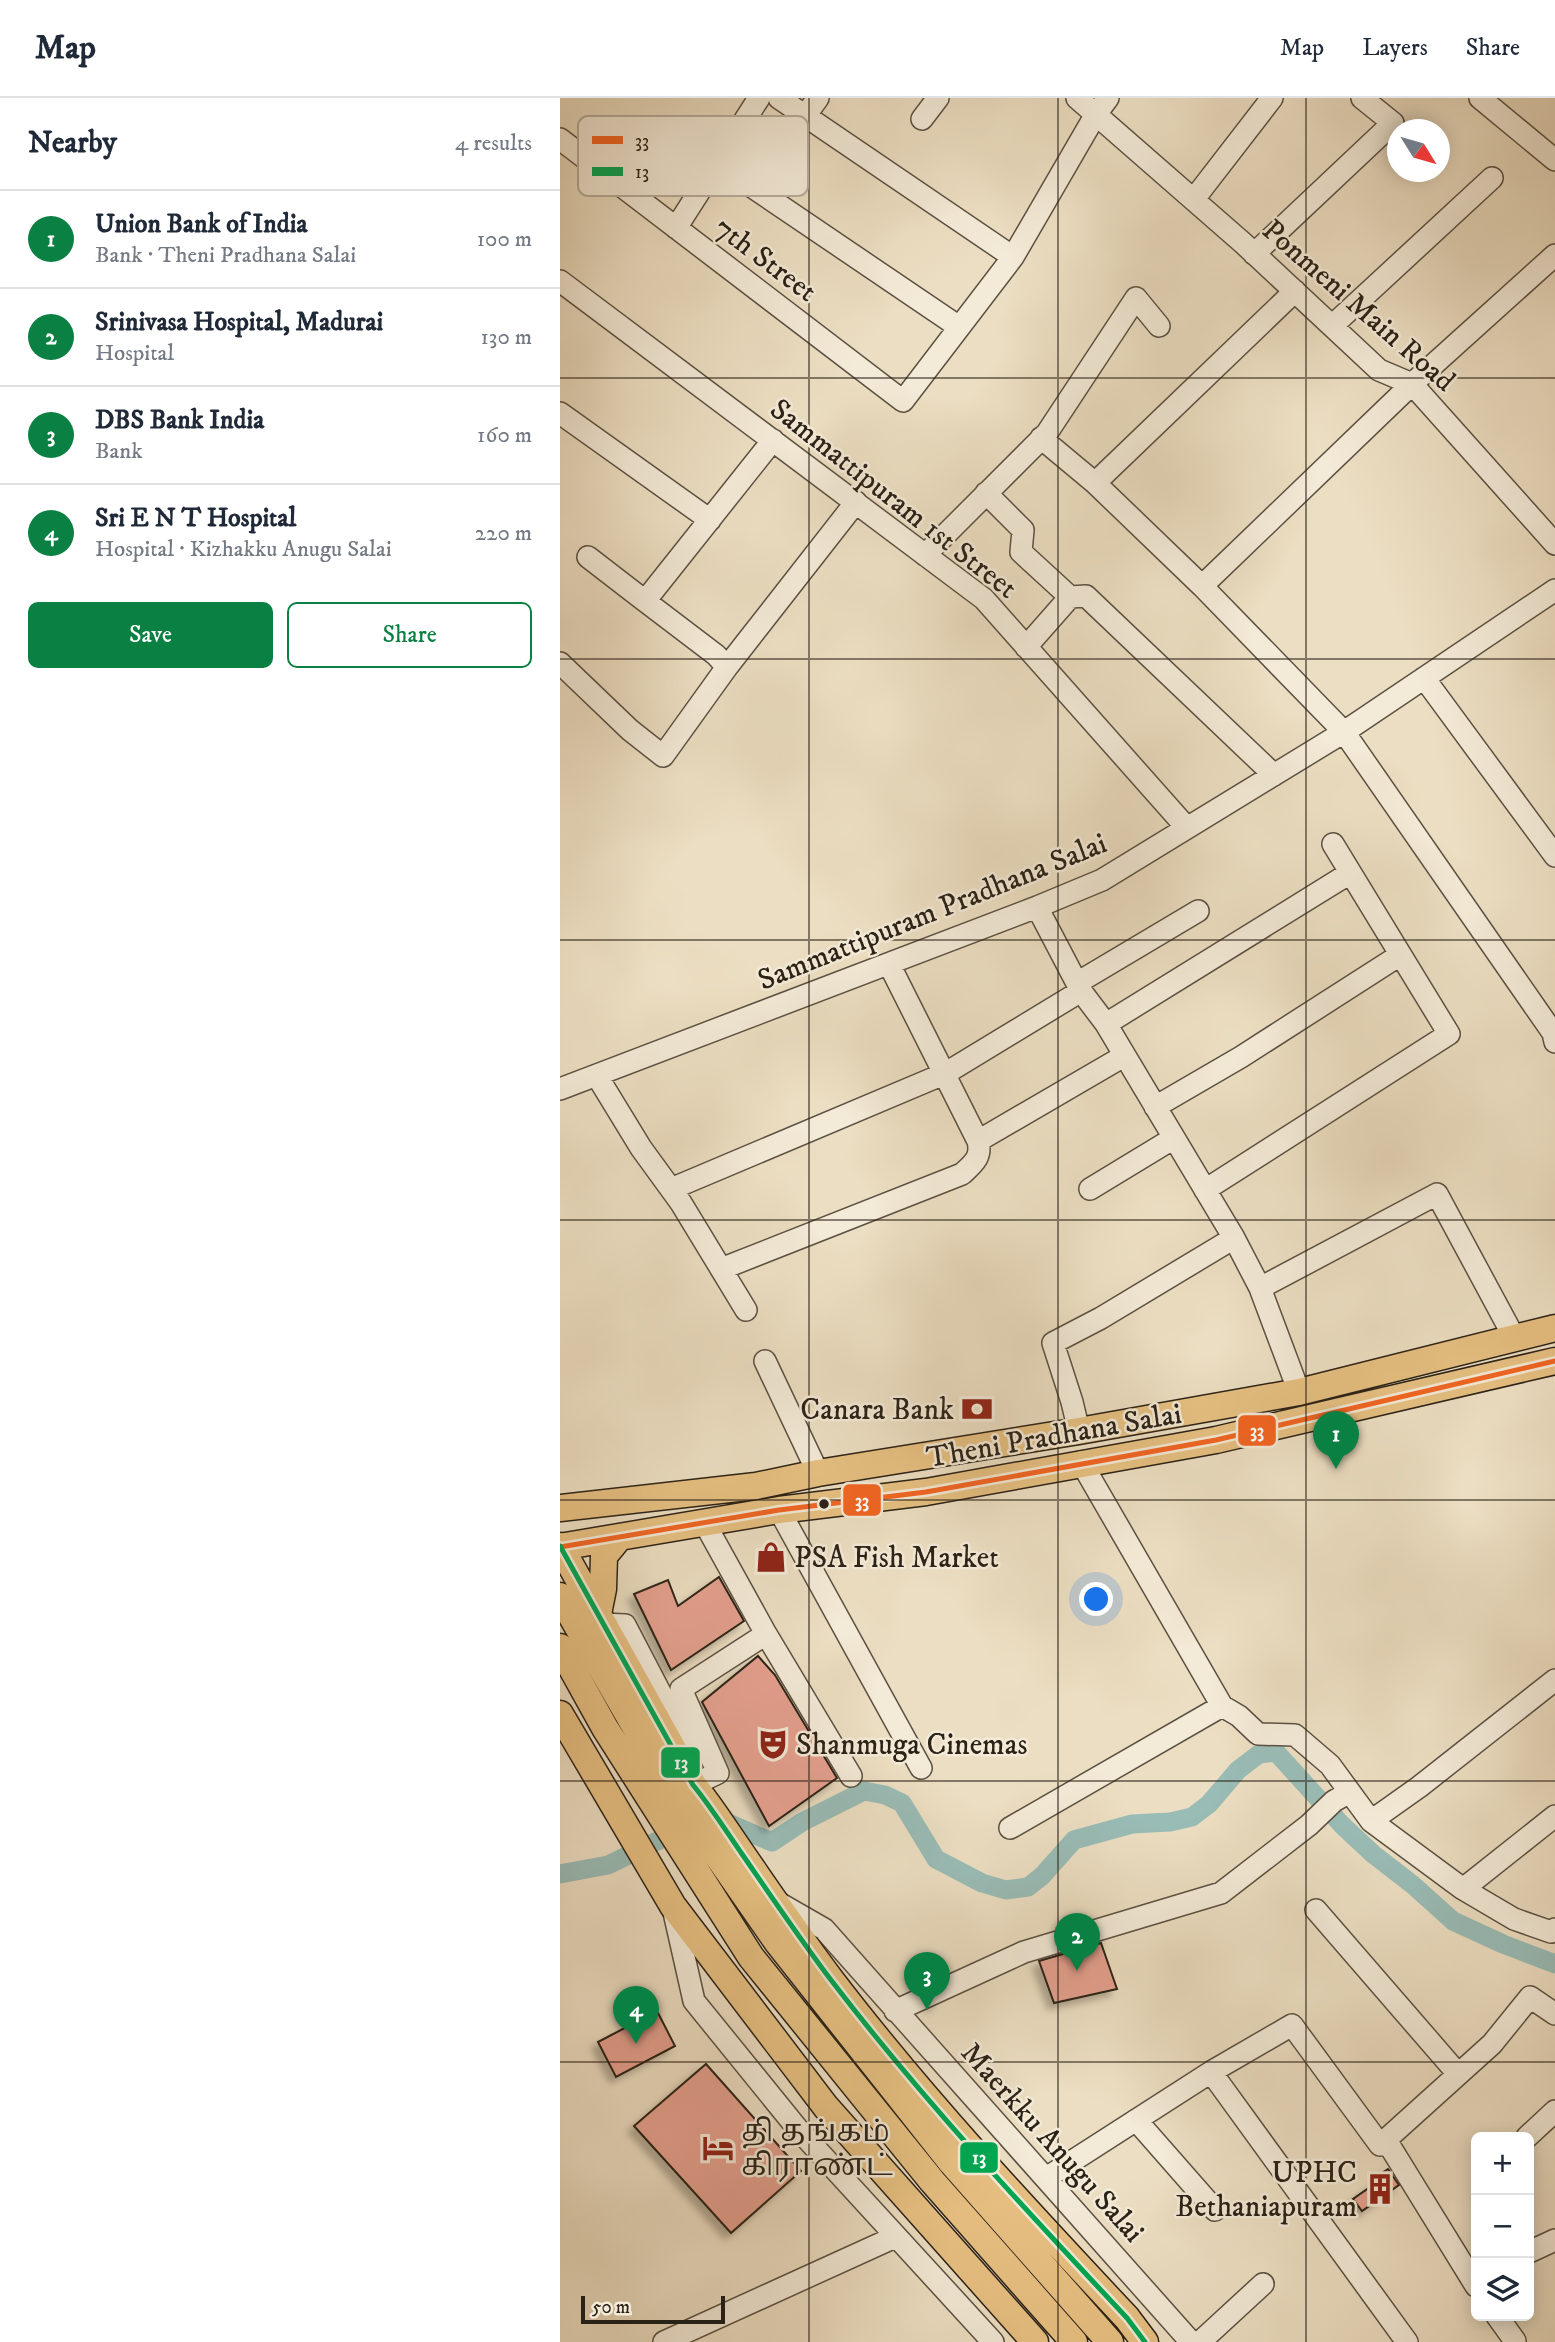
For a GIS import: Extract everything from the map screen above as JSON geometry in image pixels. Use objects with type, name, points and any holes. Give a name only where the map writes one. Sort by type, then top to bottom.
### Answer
[{"type":"main road","name":"Theni Pradhana Salai","points":[[560,1507],[756,1486],[1299,1392],[1555,1328]]},
{"type":"main road","name":"Theni Pradhana Salai","points":[[561,1547],[779,1510],[926,1492],[1216,1440],[1555,1361]]},
{"type":"main road","points":[[560,1491],[573,1498],[603,1502]]},
{"type":"main road","points":[[600,1619],[604,1556],[618,1539]]},
{"type":"main road","points":[[561,1547],[693,1785],[716,1813],[830,1978],[903,2071],[976,2157],[1127,2318],[1145,2342]]},
{"type":"main road","points":[[560,1596],[671,1789],[778,1943],[951,2162],[1109,2341]]},
{"type":"main road","points":[[560,1647],[605,1728],[751,1957],[932,2181],[1074,2342]]},
{"type":"main road","points":[[560,1714],[673,1906],[826,2107],[1035,2342]]},
{"type":"street","points":[[747,116],[759,98]]},
{"type":"street","points":[[779,98],[805,116],[818,98]]},
{"type":"street","points":[[922,119],[938,98]]},
{"type":"street","name":"Ponmeni Main Road","points":[[1077,98],[1102,106],[1194,199],[1379,370],[1412,384],[1555,544]]},
{"type":"street","points":[[1194,199],[1272,98]]},
{"type":"street","points":[[1254,254],[1393,123],[1363,98]]},
{"type":"street","points":[[1480,98],[1555,160]]},
{"type":"street","points":[[766,196],[959,327],[1013,257],[1102,106]]},
{"type":"street","points":[[808,118],[1013,257]]},
{"type":"street","name":"7th Street","points":[[560,139],[578,153]]},
{"type":"street","points":[[1332,326],[1492,178]]},
{"type":"street","name":"7th Street","points":[[634,196],[903,401],[959,327]]},
{"type":"street","points":[[676,228],[696,196]]},
{"type":"street","points":[[1202,586],[1412,384],[1555,254]]},
{"type":"street","name":"Sammattipuram 1st Street","points":[[560,281],[984,599],[1187,828]]},
{"type":"street","points":[[1095,483],[1295,291]]},
{"type":"street","points":[[925,555],[1041,439],[1136,299],[1159,326]]},
{"type":"street","points":[[560,413],[710,520]]},
{"type":"street","points":[[1041,439],[1095,483],[1202,586],[1343,732],[1553,1033],[1555,1042]]},
{"type":"street","points":[[645,601],[773,440]]},
{"type":"street","points":[[986,493],[1023,530],[1021,552],[1070,597]]},
{"type":"street","points":[[560,663],[630,730],[663,756],[727,667],[856,502]]},
{"type":"street","points":[[588,557],[727,667]]},
{"type":"street","name":"Sammattipuram Pradhana Salai","points":[[560,1089],[1102,880],[1343,732],[1555,590]]},
{"type":"street","points":[[1026,646],[1070,597],[1086,596],[1274,775]]},
{"type":"street","points":[[1424,678],[1555,856]]},
{"type":"street","points":[[1205,1190],[1449,1034],[1333,845]]},
{"type":"street","points":[[1106,1024],[1350,873]]},
{"type":"street","points":[[1037,907],[1079,987],[1106,1024],[1234,1238],[1260,1288],[1299,1392]]},
{"type":"street","points":[[671,1189],[946,1073],[1198,911]]},
{"type":"street","points":[[1155,1107],[1241,1057],[1400,955]]},
{"type":"street","points":[[721,1269],[962,1174],[976,1162],[980,1151],[978,1141],[889,964]]},
{"type":"street","points":[[978,1141],[1124,1056]]},
{"type":"street","points":[[597,1076],[746,1310]]},
{"type":"street","points":[[1090,1189],[1174,1138]]},
{"type":"street","points":[[1260,1288],[1437,1194],[1515,1339]]},
{"type":"street","points":[[1079,1431],[1053,1343],[1101,1318],[1234,1238]]},
{"type":"street","points":[[765,1360],[818,1474]]},
{"type":"street","points":[[1082,1462],[1222,1706],[1239,1716],[1258,1734],[1295,1735],[1329,1765],[1341,1797],[1371,1821],[1463,1889],[1514,1919],[1554,1936]]},
{"type":"street","points":[[779,1510],[921,1768]]},
{"type":"street","points":[[704,1522],[766,1634],[851,1776]]},
{"type":"street","points":[[693,1785],[718,1773],[681,1689],[766,1634]]},
{"type":"street","points":[[1371,1821],[1419,1787],[1555,1680]]},
{"type":"street","points":[[1010,1828],[1222,1706]]},
{"type":"street","points":[[895,2011],[1024,1952],[1221,1893],[1341,1797]]},
{"type":"street","points":[[1463,1889],[1555,1816]]},
{"type":"street","name":"Maerkku Anugu Salai","points":[[776,1902],[824,1929],[1191,2342]]},
{"type":"street","points":[[673,1906],[694,2001],[797,2128],[993,2342]]},
{"type":"street","points":[[1316,1910],[1458,2074]]},
{"type":"street","points":[[1046,2178],[1211,2072],[1292,2025],[1380,2145],[1492,2044],[1530,1997],[1552,2006]]},
{"type":"street","points":[[1211,2072],[1407,2342]]},
{"type":"street","points":[[1532,2132],[1555,2111]]},
{"type":"street","points":[[1136,2120],[1215,2210]]},
{"type":"street","points":[[1386,2140],[1471,2277]]},
{"type":"street","points":[[664,2342],[705,2334],[895,2237]]},
{"type":"street","points":[[1534,2250],[1555,2240]]},
{"type":"street","points":[[1200,2342],[1263,2284]]},
{"type":"street","points":[[1501,2321],[1515,2341],[1513,2342]]},
{"type":"building","points":[[719,1577],[744,1621],[671,1670],[634,1594],[668,1580],[678,1606]]},
{"type":"building","name":"Shanmuga Cinemas","points":[[758,1656],[775,1675],[837,1778],[769,1826],[702,1702]]},
{"type":"building","points":[[1101,1943],[1117,1989],[1054,2003],[1039,1961]]},
{"type":"building","points":[[657,2011],[675,2046],[616,2077],[598,2042]]},
{"type":"building","name":"தி தங்கம் கிராண்ட்","points":[[706,2064],[801,2171],[731,2233],[634,2126]]},
{"type":"building","name":"UPHC Bethaniapuram","points":[[1388,2169],[1399,2185],[1362,2211],[1353,2199],[1380,2180],[1377,2176]]},
{"type":"waterway","points":[[719,1819],[772,1842],[802,1822],[864,1791],[885,1795],[902,1803],[936,1859],[982,1883],[1006,1890],[1028,1887],[1042,1876],[1074,1840],[1132,1824],[1170,1822],[1192,1817],[1209,1804],[1238,1770],[1259,1754],[1276,1752],[1342,1825],[1453,1921],[1555,1964]]},
{"type":"waterway","points":[[560,1874],[608,1865],[684,1828]]},
{"type":"transit line","name":"33","points":[[560,1547],[779,1510],[926,1492],[1216,1440],[1555,1361]]},
{"type":"transit line","name":"13","points":[[560,1546],[693,1785],[819,1965],[937,2110],[1127,2318],[1145,2342]]},
{"type":"place","name":"Canara Bank","points":[[977,1409]]},
{"type":"place","name":"Union Bank of India","points":[[1336,1469]]},
{"type":"place","name":"PSA Fish Market","points":[[771,1557]]},
{"type":"place","name":"Shanmuga Cinemas","points":[[773,1744]]},
{"type":"place","name":"Srinivasa Hospital, Madurai","points":[[1077,1971]]},
{"type":"place","name":"DBS Bank India","points":[[927,2010]]},
{"type":"place","name":"Sri E N T Hospital","points":[[636,2044]]},
{"type":"place","name":"தி தங்கம் கிராண்ட்","points":[[718,2148]]},
{"type":"place","name":"UPHC Bethaniapuram","points":[[1380,2189]]}]
